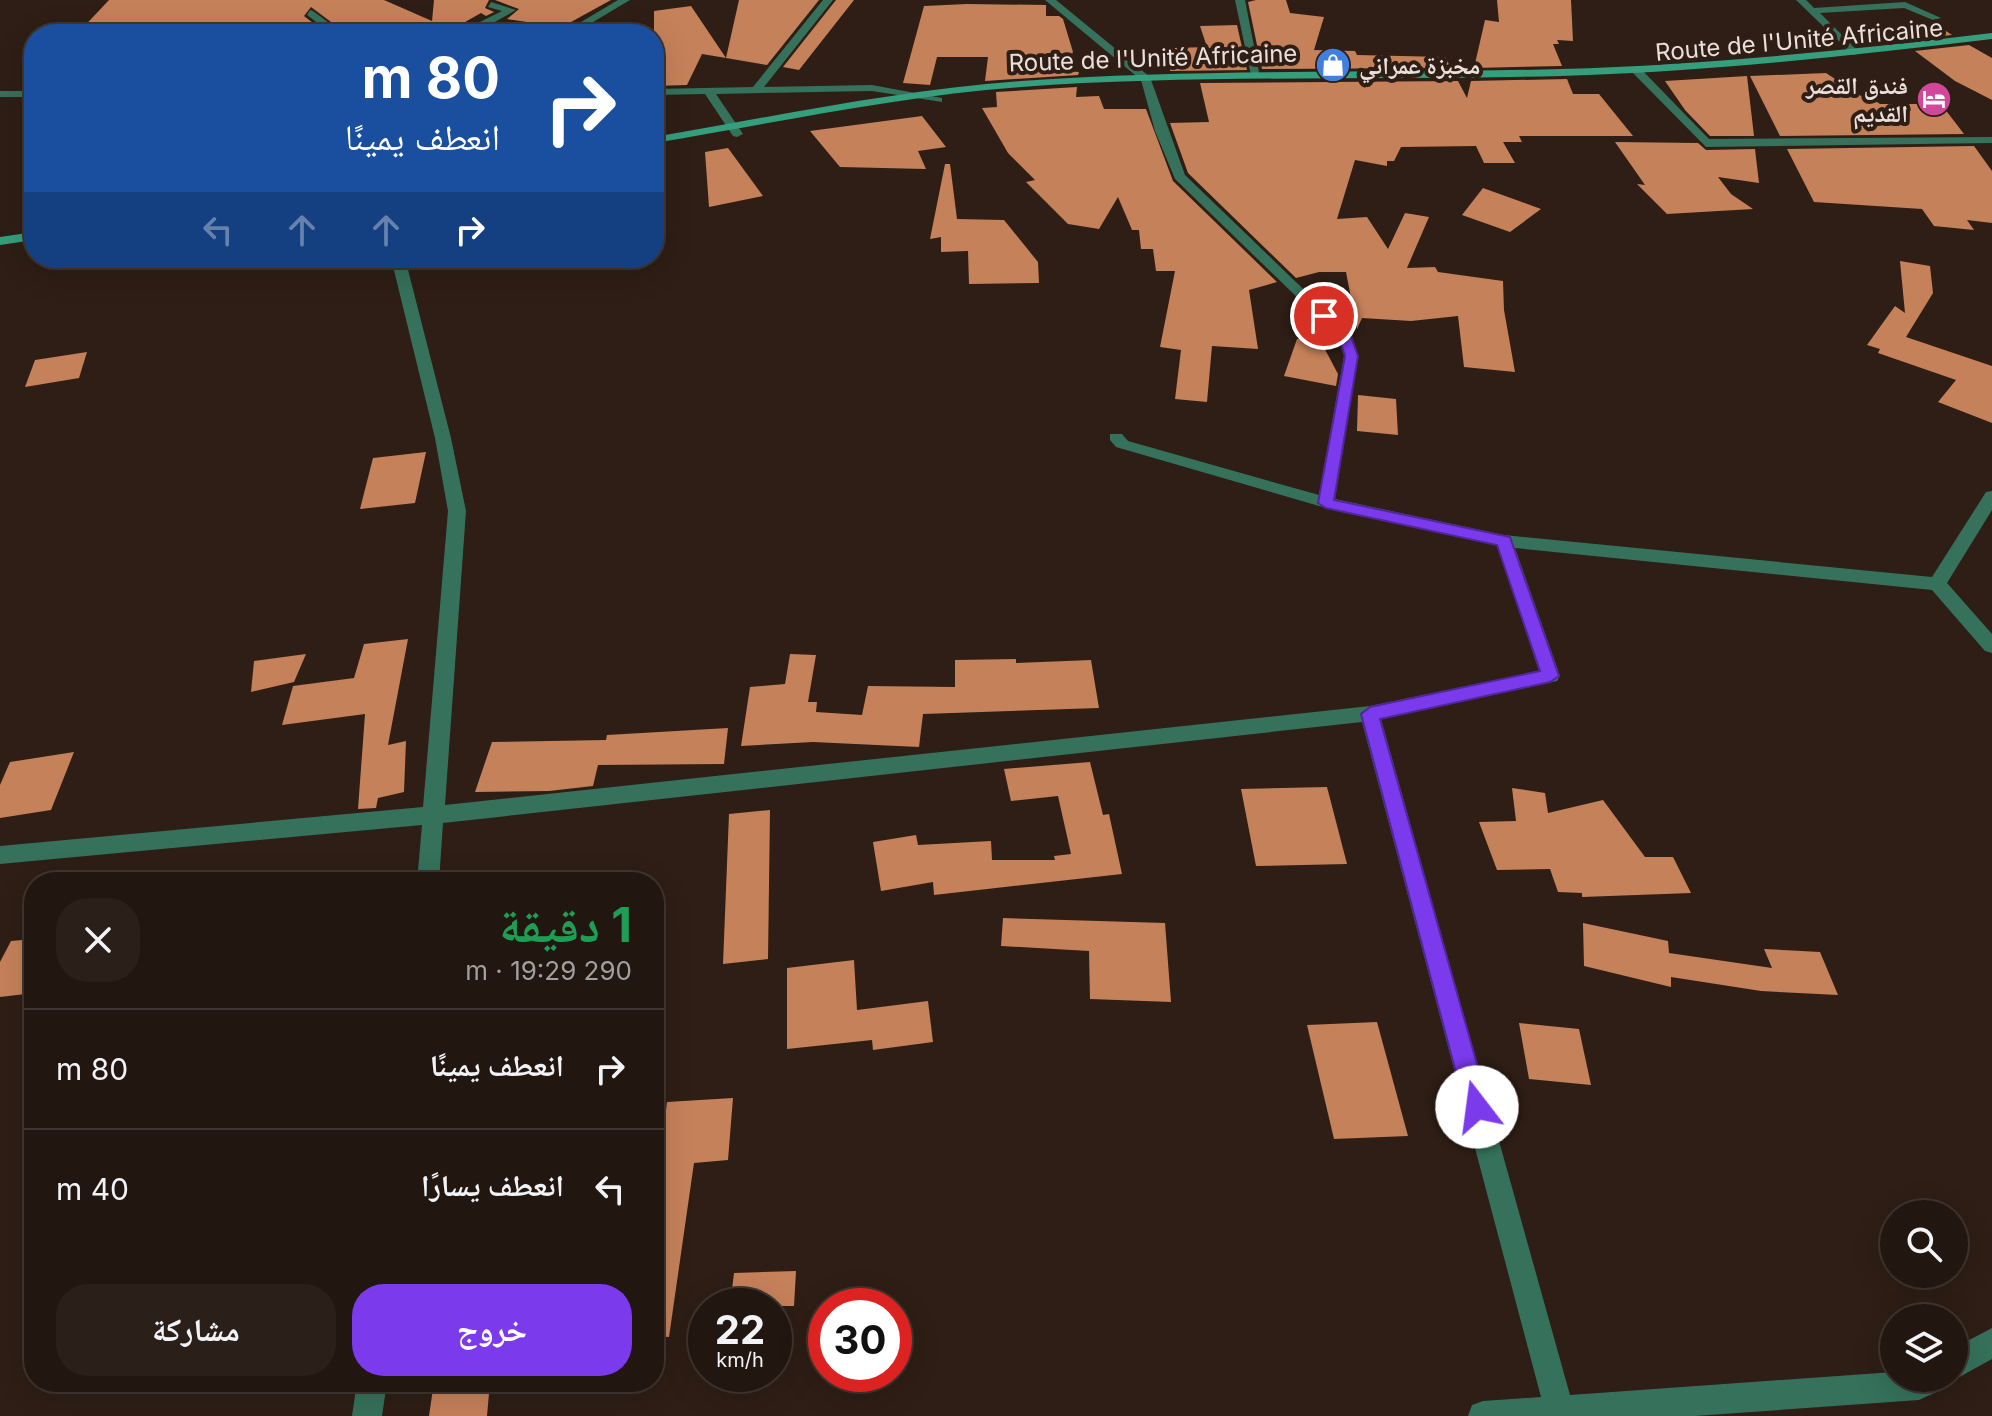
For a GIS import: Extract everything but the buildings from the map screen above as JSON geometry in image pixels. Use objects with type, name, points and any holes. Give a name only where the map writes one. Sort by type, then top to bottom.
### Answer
[{"type":"main road","name":"Route de l'Unité Africaine","points":[[664,145],[919,96],[1256,75],[1639,73],[1992,36]]},
{"type":"main road","name":"Route de l'Unité Africaine","points":[[1147,82],[1639,73],[1860,60],[1992,44]]},
{"type":"main road","name":"Route de l'Unité Africaine","points":[[664,139],[938,100],[970,92]]},
{"type":"main road","points":[[0,241],[24,237]]},
{"type":"main road","points":[[0,254],[24,250]]},
{"type":"street","points":[[484,24],[511,10],[491,5],[499,0]]},
{"type":"street","points":[[583,24],[625,0]]},
{"type":"street","points":[[756,90],[828,0]]},
{"type":"street","points":[[1050,0],[1147,82],[1161,131],[1179,176],[1345,336],[1351,356],[1326,503]]},
{"type":"street","points":[[1240,0],[1256,75]]},
{"type":"street","points":[[1801,0],[1853,52]]},
{"type":"street","points":[[1860,0],[1870,7]]},
{"type":"street","points":[[1813,11],[1908,5],[1936,18]]},
{"type":"street","points":[[310,13],[325,24]]},
{"type":"street","points":[[1639,73],[1706,143],[1992,140]]},
{"type":"street","points":[[664,92],[872,88],[938,100]]},
{"type":"street","points":[[708,91],[735,130]]},
{"type":"street","points":[[0,94],[24,94]]},
{"type":"street","points":[[400,268],[443,438],[457,511],[429,872]]},
{"type":"street","points":[[1116,437],[1122,444],[1326,503],[1504,541],[1937,584],[1992,646]]},
{"type":"street","points":[[1937,584],[1992,496]]},
{"type":"street","points":[[0,855],[433,815],[1370,714],[1550,676],[1504,541]]},
{"type":"street","points":[[1370,714],[1560,1413]]},
{"type":"street","points":[[1968,1357],[1992,1343]]},
{"type":"street","points":[[1483,1416],[1560,1413],[1880,1388]]},
{"type":"street","points":[[367,1416],[371,1392]]},
{"type":"place","name":"مخبزة عمراني","points":[[1333,65]]},
{"type":"place","name":"فندق القصر القديم","points":[[1934,99]]},
{"type":"route","points":[[1324,316],[1345,336],[1351,356],[1326,503],[1504,541],[1550,676],[1370,714],[1477,1107]]}]
